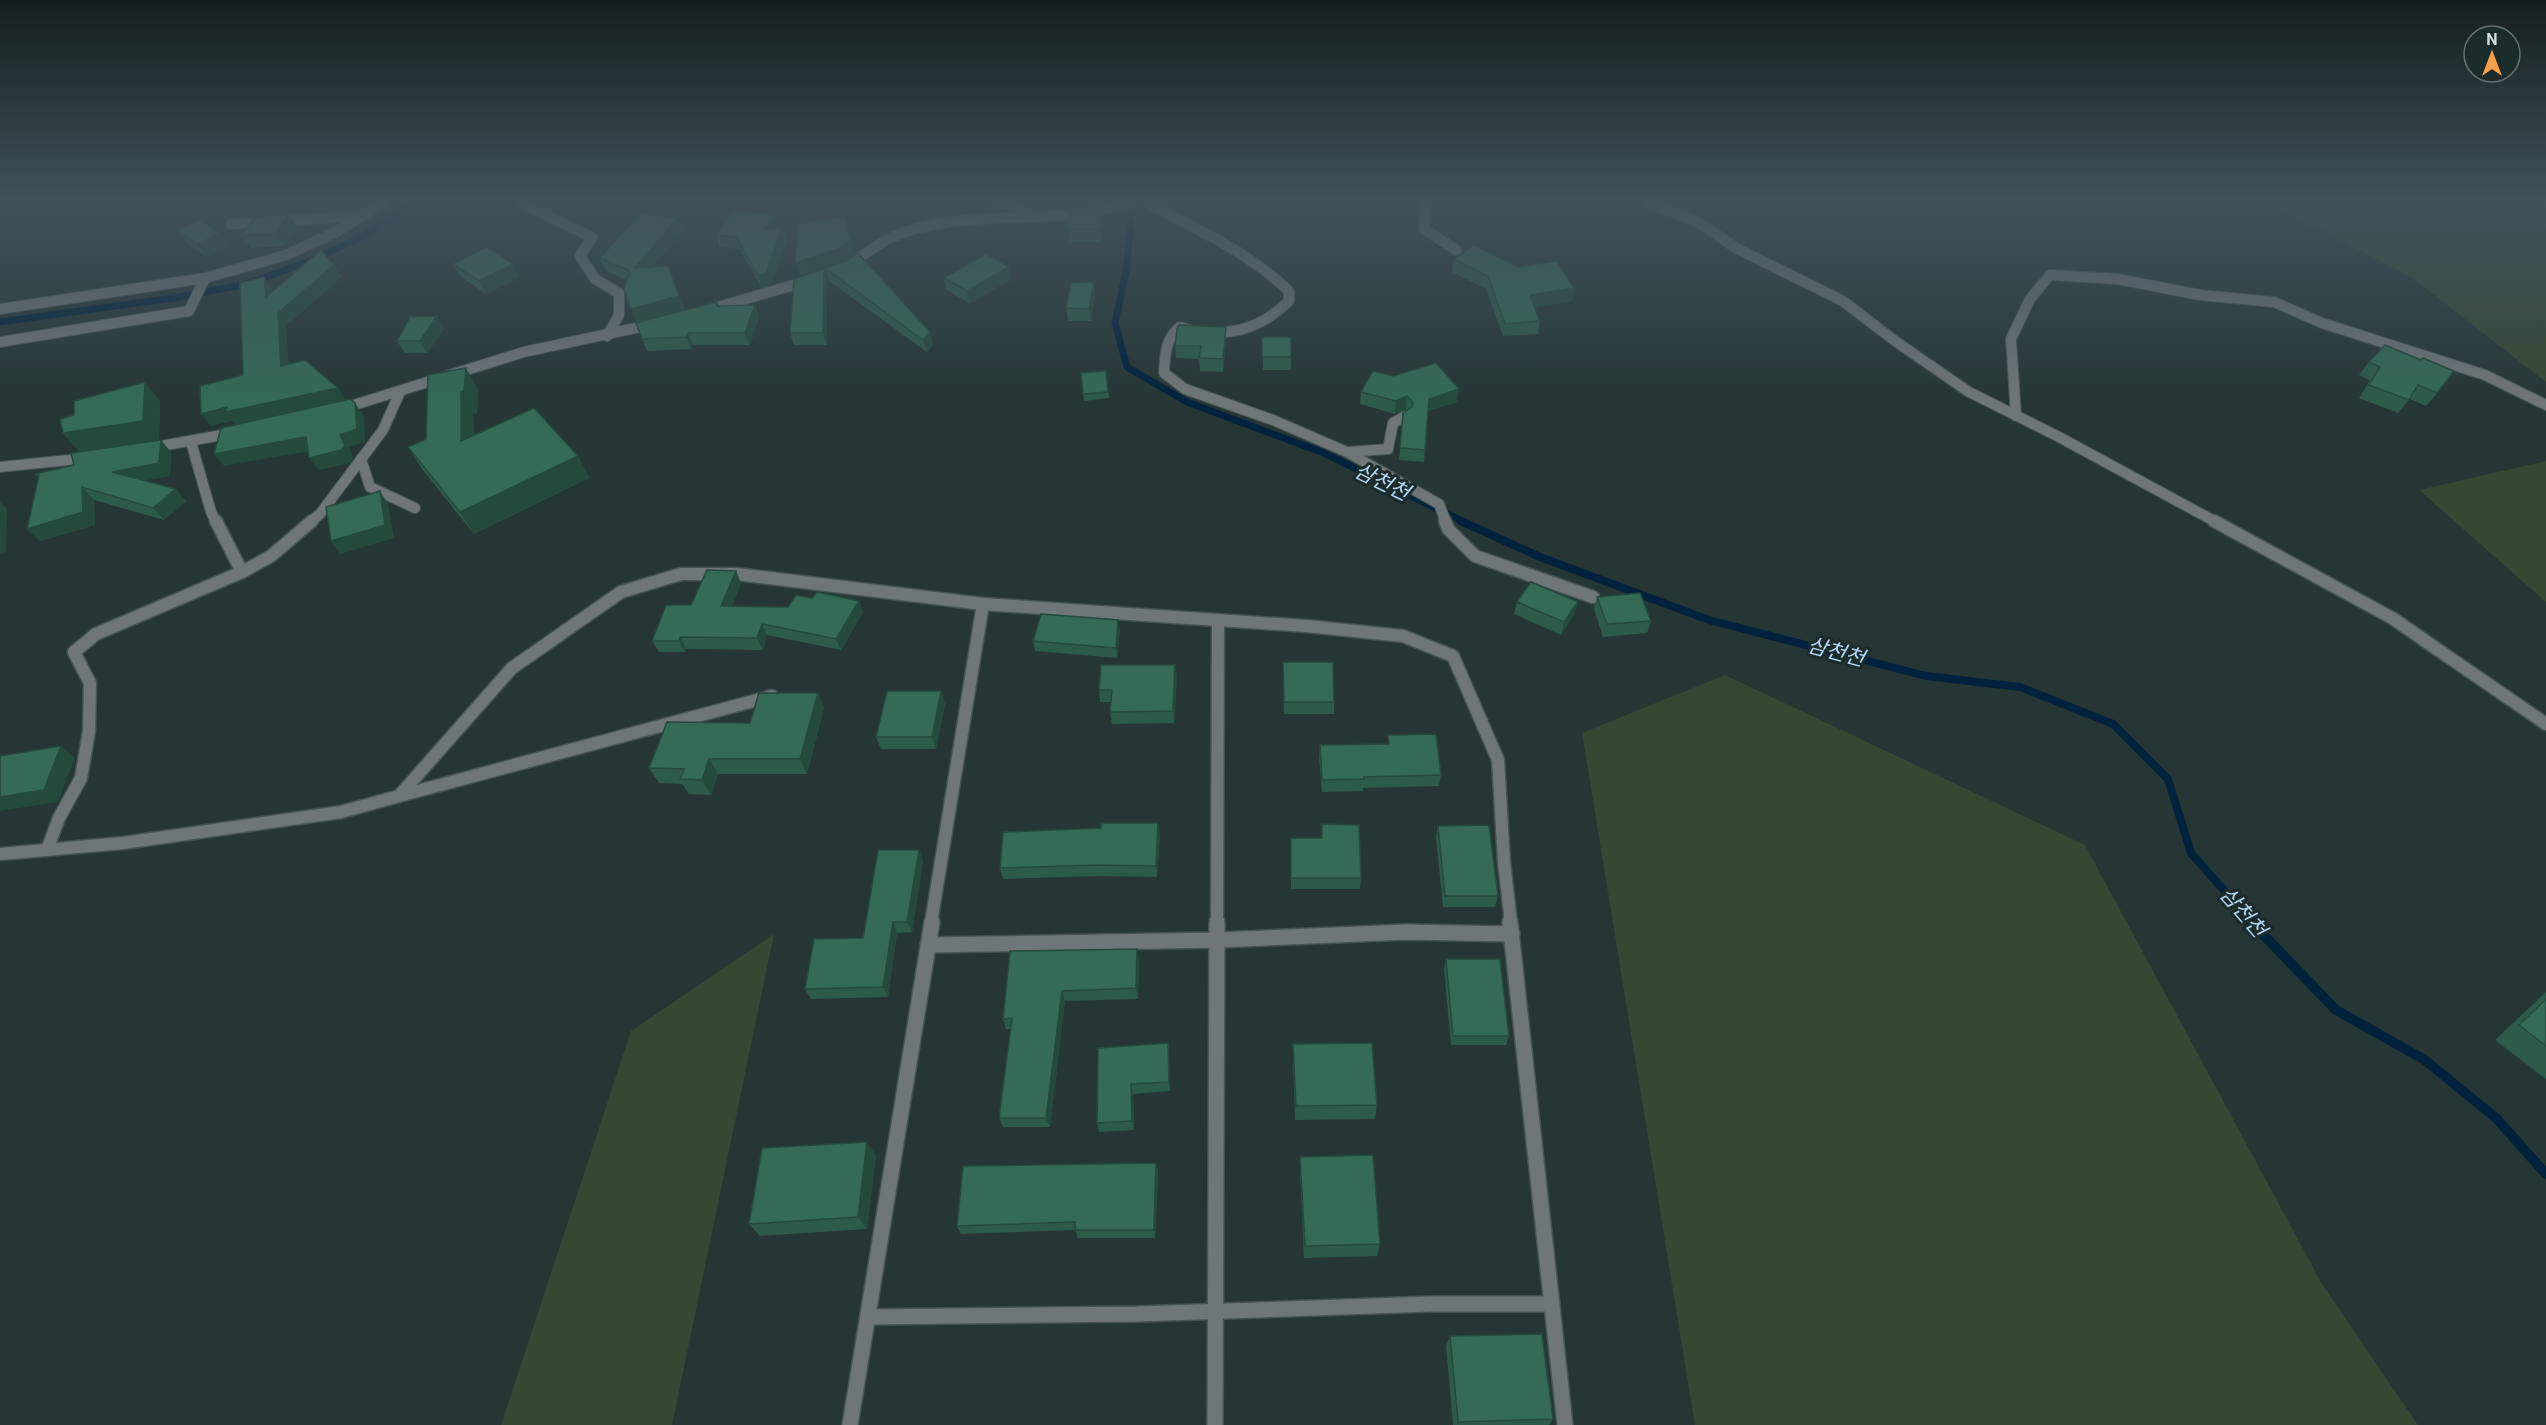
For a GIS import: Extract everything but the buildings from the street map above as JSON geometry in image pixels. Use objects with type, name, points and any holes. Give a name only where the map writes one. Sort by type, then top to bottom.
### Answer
[{"type":"street","points":[[0,309],[203,282],[244,268]]},
{"type":"street","points":[[588,268],[595,279],[619,293],[619,315],[607,336]]},
{"type":"street","points":[[836,271],[844,268]]},
{"type":"street","points":[[1267,268],[1289,291],[1289,301],[1275,315],[1250,330],[1231,333],[1196,332],[1180,327],[1171,333],[1165,350],[1164,373],[1185,389],[1273,420],[1347,452],[1439,504],[1447,526],[1475,556],[1593,597]]},
{"type":"street","points":[[1777,268],[1843,301],[1895,341],[1969,392],[2392,618],[2546,724]]},
{"type":"street","points":[[2016,416],[2011,339],[2030,299],[2050,275],[2118,279],[2200,295],[2274,302],[2322,323],[2485,375],[2546,405]]},
{"type":"street","points":[[698,313],[814,278]]},
{"type":"street","points":[[0,342],[189,311],[203,282]]},
{"type":"street","points":[[332,412],[400,392],[466,368],[517,354],[664,322]]},
{"type":"street","points":[[47,850],[59,818],[81,778],[89,731],[90,683],[74,652],[96,634],[242,572],[272,556],[320,514],[382,430],[400,392]]},
{"type":"street","points":[[1347,452],[1375,452],[1388,449],[1393,423],[1405,416]]},
{"type":"street","points":[[139,450],[246,430]]},
{"type":"street","points":[[191,442],[211,512],[242,572]]},
{"type":"street","points":[[0,467],[104,455]]},
{"type":"street","points":[[361,459],[370,487],[416,508]]},
{"type":"street","points":[[399,796],[512,668],[621,592],[681,574],[736,574],[983,604],[1306,626],[1403,636],[1454,656],[1498,760],[1504,862],[1565,1425]]},
{"type":"street","points":[[850,1425],[983,604]]},
{"type":"street","points":[[1215,1425],[1218,620]]},
{"type":"street","points":[[0,854],[123,843],[341,812],[779,694]]},
{"type":"street","points":[[928,945],[1218,940],[1406,932],[1512,934]]},
{"type":"street","points":[[868,1317],[1215,1311],[1431,1304],[1552,1304]]},
{"type":"green space","points":[[2394,268],[2546,268],[2546,382],[2411,277]]},
{"type":"green space","points":[[2546,461],[2546,602],[2419,490]]},
{"type":"green space","points":[[1725,675],[2085,845],[2322,1284],[2418,1425],[1695,1425],[1582,733]]},
{"type":"green space","points":[[774,934],[672,1425],[501,1425],[631,1031]]},
{"type":"waterway","name":"삼천천","points":[[0,322],[173,298],[247,284],[289,268]]},
{"type":"waterway","name":"삼천천","points":[[1127,268],[1115,323],[1127,367],[1187,402],[1324,453],[1464,522]]},
{"type":"waterway","name":"삼천천","points":[[1461,521],[1540,557],[1709,620],[1926,676],[2020,687],[2113,724],[2168,779],[2191,853],[2253,923]]},
{"type":"waterway","name":"삼천천","points":[[2251,922],[2336,1010],[2425,1060],[2497,1119],[2546,1174]]}]
